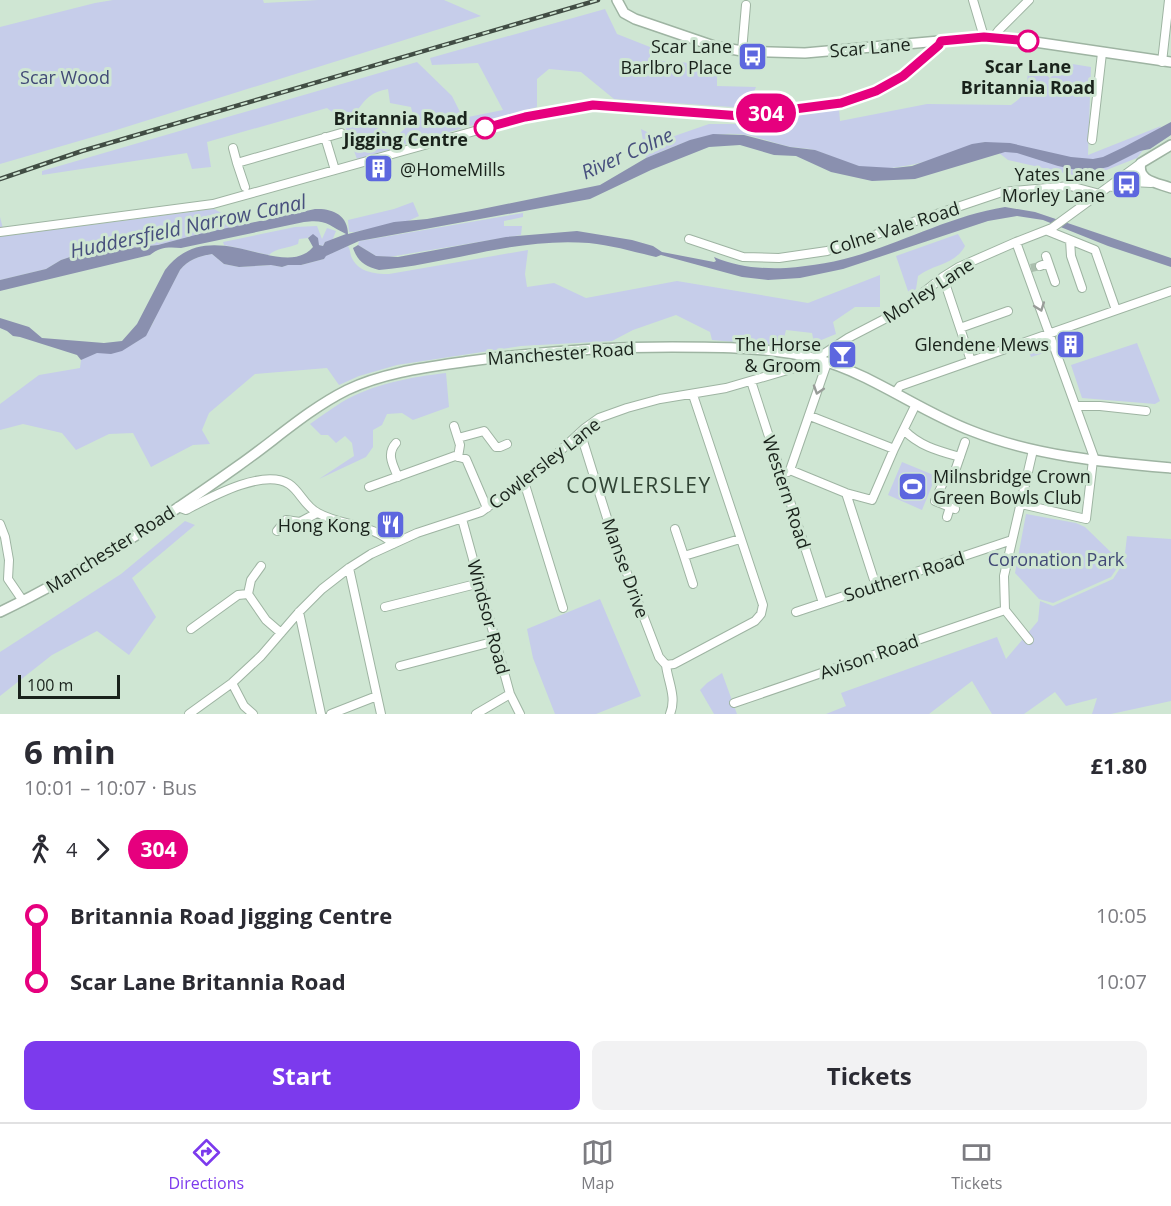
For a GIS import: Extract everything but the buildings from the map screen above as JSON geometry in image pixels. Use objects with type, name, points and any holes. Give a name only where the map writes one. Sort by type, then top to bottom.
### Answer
[{"type":"main road","name":"Scar Lane","points":[[618,3],[628,16],[714,46],[742,51],[805,53],[989,37],[1167,62]]},
{"type":"main road","name":"Morley Lane","points":[[1141,163],[1171,145]]},
{"type":"main road","points":[[1141,163],[1140,174],[1171,188]]},
{"type":"main road","name":"Manchester Road","points":[[0,612],[82,568],[178,507],[346,390],[425,367],[568,350],[651,347],[736,348],[822,361],[895,393],[973,432],[1033,450],[1094,460],[1171,468]]},
{"type":"street","points":[[973,0],[989,37],[1029,0]]},
{"type":"street","points":[[1167,62],[1169,0]]},
{"type":"street","points":[[742,51],[746,5]]},
{"type":"street","points":[[0,232],[213,204],[525,117],[593,105],[741,116],[841,103],[876,91],[903,76],[941,41]]},
{"type":"street","points":[[1092,140],[1102,53]]},
{"type":"street","points":[[237,163],[341,133]]},
{"type":"street","points":[[325,137],[335,170]]},
{"type":"street","points":[[233,148],[245,187]]},
{"type":"street","name":"Morley Lane","points":[[822,361],[849,338],[900,310],[959,267],[1050,230],[1141,163]]},
{"type":"street","name":"Morley Lane","points":[[1102,192],[1132,182],[1158,183]]},
{"type":"street","name":"Colne Vale Road","points":[[689,240],[742,258],[779,258],[827,251],[1002,192],[1070,186],[1102,192]]},
{"type":"street","points":[[1050,230],[1095,250],[1116,310]]},
{"type":"street","points":[[1070,240],[1071,256],[1082,288]]},
{"type":"street","points":[[1016,242],[1029,269],[1094,460],[1086,519],[1021,504]]},
{"type":"street","points":[[1040,266],[1047,259],[1055,282]]},
{"type":"street","points":[[943,277],[971,361]]},
{"type":"street","points":[[895,393],[900,386],[1171,291]]},
{"type":"street","points":[[960,328],[1008,311]]},
{"type":"street","points":[[781,475],[790,470],[810,416],[822,361]]},
{"type":"street","name":"Cowlersley Lane","points":[[189,714],[232,683],[261,656],[299,612],[349,568],[393,544],[481,512],[599,418],[660,399],[752,381],[822,361]]},
{"type":"street","name":"Western Road","points":[[752,381],[823,603]]},
{"type":"street","points":[[666,665],[674,664],[755,621],[761,614],[763,604],[693,394]]},
{"type":"street","points":[[790,470],[870,501],[874,498],[916,404]]},
{"type":"street","points":[[1076,406],[1146,411]]},
{"type":"street","points":[[810,416],[894,449]]},
{"type":"street","points":[[454,426],[458,438],[458,456]]},
{"type":"street","points":[[903,430],[913,439],[928,447],[960,457]]},
{"type":"street","points":[[458,438],[484,431],[496,447],[507,444]]},
{"type":"street","name":"Manse Drive","points":[[579,434],[584,441],[612,534],[659,657],[666,665],[668,681],[674,697],[670,714]]},
{"type":"street","points":[[947,517],[953,508],[935,501],[945,478],[954,474],[965,442]]},
{"type":"street","points":[[396,443],[392,448],[390,458],[398,477]]},
{"type":"street","points":[[1029,640],[1005,610],[1004,576],[1033,450]]},
{"type":"street","points":[[369,487],[458,456],[466,459],[487,508]]},
{"type":"street","points":[[178,507],[186,510],[216,494],[266,478],[279,479],[291,485],[317,513],[385,536],[393,544]]},
{"type":"street","points":[[522,481],[563,608]]},
{"type":"street","points":[[846,493],[876,586]]},
{"type":"street","points":[[278,531],[286,520],[300,522],[317,513]]},
{"type":"street","name":"Windsor Road","points":[[462,519],[510,694],[520,714]]},
{"type":"street","points":[[0,524],[9,560],[8,579],[23,601]]},
{"type":"street","points":[[675,529],[693,584]]},
{"type":"street","points":[[684,556],[740,539]]},
{"type":"street","name":"Southern Road","points":[[796,612],[1012,540]]},
{"type":"street","points":[[261,566],[251,580],[248,594],[266,620],[281,633]]},
{"type":"street","points":[[349,568],[381,714]]},
{"type":"street","points":[[385,607],[480,583]]},
{"type":"street","points":[[191,629],[238,595],[248,594]]},
{"type":"street","name":"Avison Road","points":[[734,703],[1005,610]]},
{"type":"street","points":[[299,612],[321,714]]},
{"type":"street","points":[[400,666],[496,642]]},
{"type":"street","points":[[232,683],[244,706],[253,714]]},
{"type":"street","points":[[476,714],[510,694]]},
{"type":"street","points":[[331,714],[377,696]]},
{"type":"green space","name":"Scar Wood","points":[[113,0],[263,0],[264,3],[318,0],[444,0],[481,16],[0,164],[0,27]]},
{"type":"green space","points":[[605,9],[617,34],[650,47],[650,60],[717,65],[717,86],[756,87],[747,108],[614,99],[581,72],[549,69],[537,79],[537,107],[403,145],[399,134],[414,120],[411,107],[390,103],[388,89],[371,95],[353,117],[388,133],[395,148],[357,159],[343,121],[327,108],[207,142],[211,167],[192,169],[187,153],[42,175],[42,171],[417,62],[452,96],[463,118],[503,110],[478,63],[432,65],[430,58]]},
{"type":"green space","points":[[1028,61],[1050,78],[1066,63],[1091,67],[1088,155],[1161,126],[1137,158],[1086,178],[1008,160],[985,142],[928,161],[885,168],[863,167],[814,150],[734,134],[695,139],[646,158],[641,129],[663,140],[709,124],[743,124],[839,109],[840,121],[927,104],[1011,105],[1022,96],[1026,86]]},
{"type":"green space","points":[[413,202],[419,216],[408,221],[349,232],[348,220]]},
{"type":"green space","points":[[214,209],[244,225],[158,245],[82,253],[61,260],[46,269],[0,280],[0,217],[5,236]]},
{"type":"green space","points":[[523,213],[523,217],[504,221],[504,226],[522,226],[521,235],[389,257],[376,256],[358,245],[359,241]]},
{"type":"green space","points":[[317,226],[322,239],[327,228],[336,231],[332,241],[325,242],[323,246],[309,236],[299,239],[298,244],[278,249],[269,255],[224,245],[223,242],[295,227]]},
{"type":"green space","points":[[958,234],[965,246],[961,252],[950,261],[918,276],[916,289],[909,294],[896,256]]},
{"type":"green space","points":[[348,246],[357,266],[372,273],[383,274],[528,250],[525,274],[527,287],[554,283],[586,298],[677,281],[808,303],[880,275],[880,307],[855,307],[833,322],[836,334],[814,343],[812,333],[786,330],[782,346],[712,340],[710,332],[676,315],[633,330],[612,341],[521,346],[397,365],[359,376],[339,385],[327,368],[255,374],[209,413],[202,430],[210,444],[193,445],[151,467],[133,433],[109,434],[76,450],[62,433],[23,424],[0,430],[0,404],[39,375],[80,368],[81,360],[90,355],[123,348],[139,340],[151,326],[180,270],[194,259],[212,254],[224,264],[239,267],[272,265],[282,267],[324,259],[325,256]]},
{"type":"green space","points":[[1137,343],[1160,401],[1155,404],[1082,398],[1071,365]]},
{"type":"green space","points":[[1041,345],[1048,347],[1050,351],[1031,357],[1028,349]]},
{"type":"green space","points":[[446,373],[449,407],[413,420],[402,413],[387,414],[382,425],[373,430],[373,447],[366,457],[319,479],[354,456],[352,443],[345,436],[336,443],[328,435],[321,435],[310,424],[342,402],[366,390],[406,379]]},
{"type":"green space","name":"Milnsbridge Crown Green Bowls Club","points":[[902,462],[936,476],[922,510],[888,495]]},
{"type":"green space","name":"Coronation Park","points":[[1026,514],[1076,523],[1085,527],[1121,562],[1111,577],[1053,603],[1039,599],[1015,573]]},
{"type":"green space","points":[[185,521],[195,525],[132,578],[156,617],[129,655],[97,631],[52,655],[0,696],[0,652],[121,574]]},
{"type":"green space","points":[[1127,536],[1171,539],[1171,701],[1111,714],[1092,714],[1097,698],[1066,706],[1055,692],[1024,714],[992,714],[972,681],[929,714],[826,714],[846,706],[841,693],[997,637],[1006,659],[1038,621],[1040,601],[1053,606],[1113,579],[1124,562]]},
{"type":"green space","points":[[600,599],[641,696],[596,714],[555,714],[533,658],[527,629]]},
{"type":"green space","points":[[722,673],[737,714],[714,714],[700,690]]},
{"type":"shaded area","points":[[1171,122],[1171,135],[1150,149],[1140,151],[1108,167],[1086,172],[1017,153],[1005,152],[915,179],[872,181],[831,172],[796,156],[774,155],[740,145],[709,147],[651,170],[590,199],[359,241],[324,259],[301,265],[239,267],[224,264],[212,254],[198,257],[180,270],[146,336],[122,351],[111,354],[97,353],[81,360],[77,355],[13,336],[0,328],[0,318],[29,327],[42,338],[104,343],[122,341],[137,324],[165,270],[183,253],[203,246],[224,246],[283,257],[300,256],[313,247],[308,238],[313,234],[318,238],[319,245],[323,246],[325,242],[346,234],[322,222],[304,222],[181,248],[164,248],[150,255],[0,291],[0,280],[46,269],[61,260],[82,253],[158,245],[315,209],[333,211],[342,217],[348,234],[394,222],[477,210],[600,185],[646,158],[690,140],[713,134],[744,135],[790,147],[815,150],[859,166],[894,168],[912,166],[972,144],[985,142],[1010,143],[1071,157],[1093,159],[1103,157]]},
{"type":"shaded area","points":[[1005,207],[1035,212],[1171,258],[1171,267],[1108,246],[1043,220],[1017,216],[988,221],[843,269],[800,278],[768,280],[742,277],[661,255],[656,257],[589,243],[562,242],[510,247],[379,270],[363,263],[353,248],[358,245],[376,256],[398,257],[506,237],[577,231],[632,240],[653,246],[662,252],[714,262],[716,261],[714,257],[749,267],[786,268],[853,257],[950,221]]},
{"type":"tunnel","points":[[1031,268],[1040,266]]},
{"type":"railway","points":[[0,179],[82,151],[598,0]]},
{"type":"bus line","name":"304","points":[[485,128],[525,117],[593,105],[672,109],[741,116],[841,103],[876,91],[903,76],[941,41],[984,37],[1028,41]]},
{"type":"place","name":"Scar Lane Britannia Road","points":[[1028,41]]},
{"type":"place","name":"Scar Lane Barlbro Place","points":[[753,56]]},
{"type":"place","name":"Britannia Road Jigging Centre","points":[[485,128]]},
{"type":"place","name":"@HomeMills","points":[[379,169]]},
{"type":"place","name":"Yates Lane Morley Lane","points":[[1126,184]]},
{"type":"place","name":"Glendene Mews","points":[[1070,344]]},
{"type":"place","name":"The Horse & Groom","points":[[842,354]]},
{"type":"place","name":"Milnsbridge Crown Green Bowls Club","points":[[912,486]]},
{"type":"place","name":"Hong Kong","points":[[391,525]]},
{"type":"district","name":"COWLERSLEY","points":[[639,485]]},
{"type":"water label","name":"River Colne","points":[[627,153]]},
{"type":"water label","name":"Huddersfield Narrow Canal","points":[[188,226]]}]
